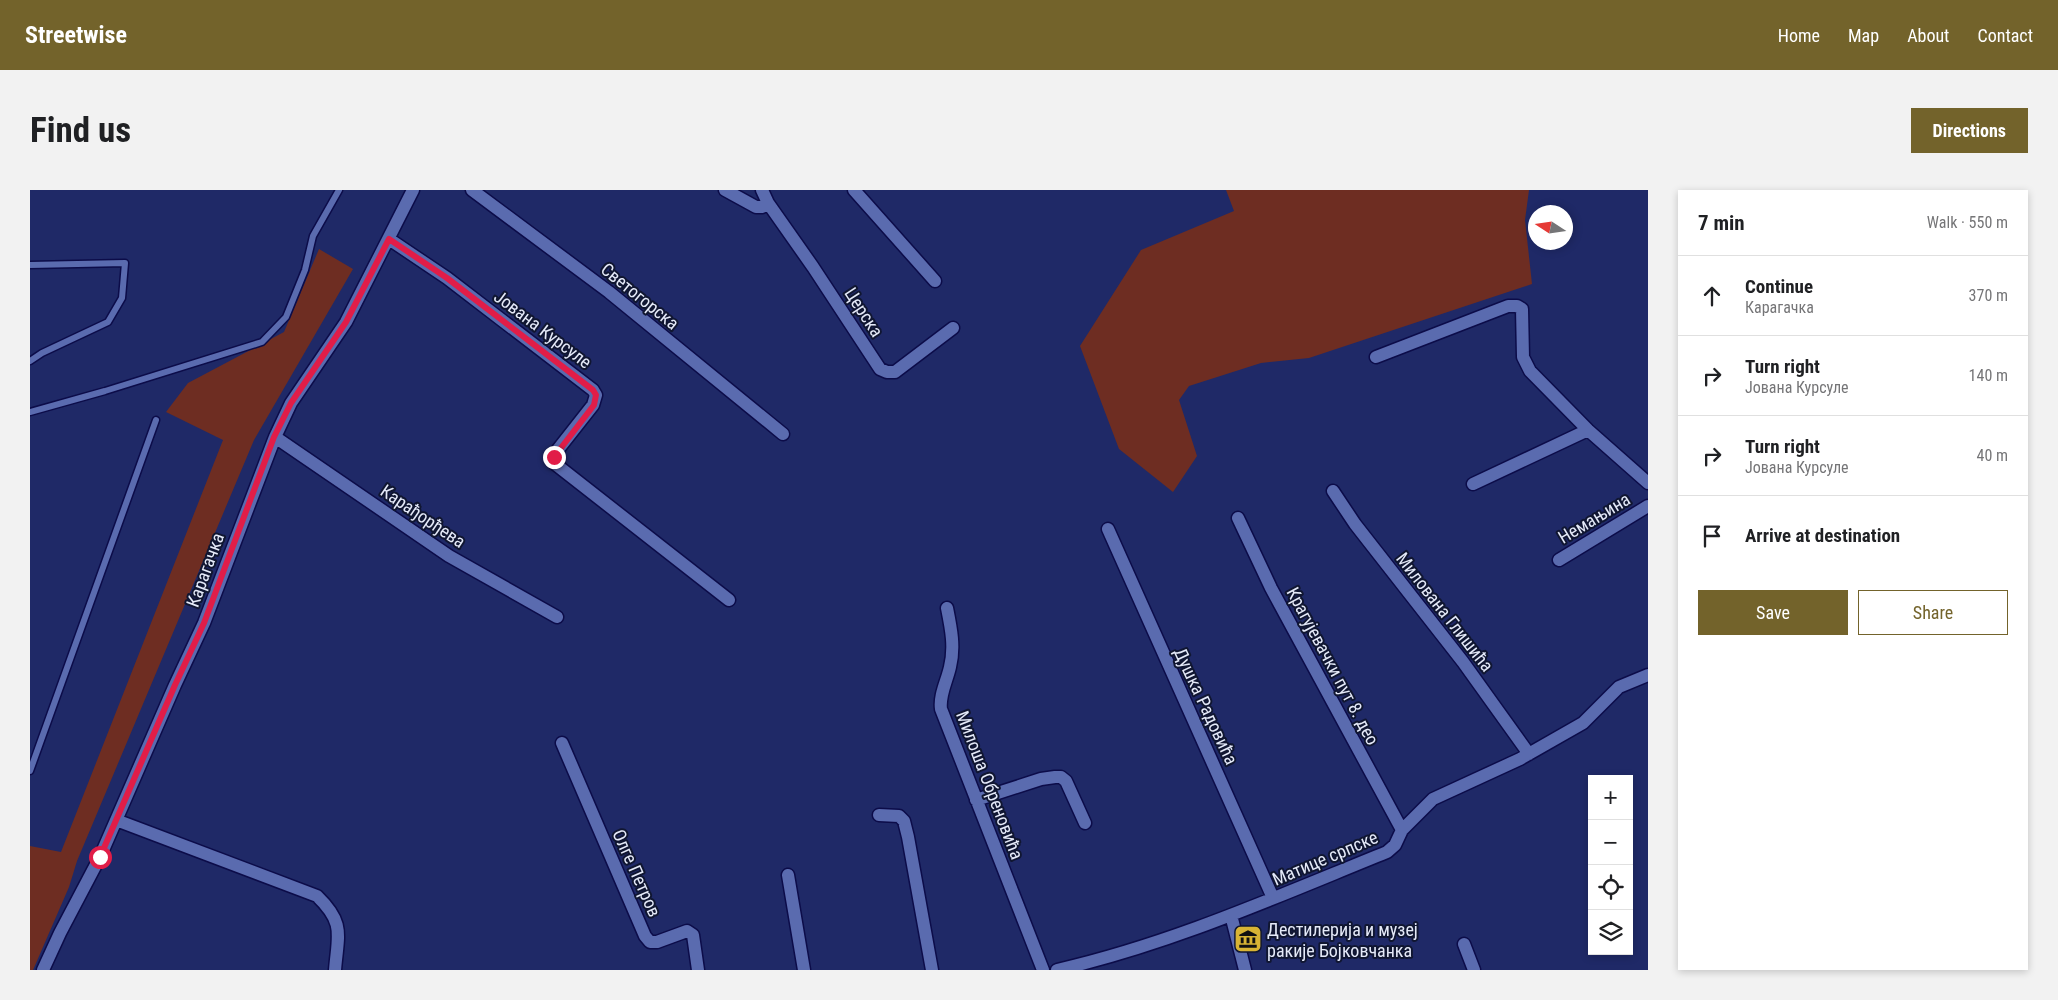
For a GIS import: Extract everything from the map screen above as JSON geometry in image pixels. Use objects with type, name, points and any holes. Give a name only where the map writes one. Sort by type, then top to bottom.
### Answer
[{"type":"street","name":"Карагачка","points":[[43,970],[116,820],[204,623],[274,437],[291,403],[346,322],[413,190]]},
{"type":"street","name":"Светогорска","points":[[472,190],[609,292],[784,434]]},
{"type":"street","points":[[725,190],[756,207],[762,207],[768,203]]},
{"type":"street","name":"Церска","points":[[762,190],[768,203],[814,267],[880,369],[887,372],[895,372],[953,328]]},
{"type":"street","points":[[854,190],[935,281]]},
{"type":"street","name":"Јована Курсуле","points":[[389,239],[447,278],[593,390],[596,395],[594,405],[556,452],[554,463],[728,600]]},
{"type":"street","points":[[1376,357],[1508,306],[1517,306],[1522,309],[1524,362],[1541,384],[1588,430],[1648,483]]},
{"type":"street","points":[[1473,484],[1588,430]]},
{"type":"street","name":"Карађорђева","points":[[274,437],[449,556],[557,617]]},
{"type":"street","name":"Милована Глишића","points":[[1333,491],[1355,524],[1463,662],[1530,754]]},
{"type":"street","name":"Немањина","points":[[1559,560],[1648,506]]},
{"type":"street","name":"Крагујевачки пут 8. део","points":[[1238,518],[1271,588],[1402,830]]},
{"type":"street","name":"Душка Радовића","points":[[1108,529],[1273,898]]},
{"type":"street","name":"Милоша Обреновића","points":[[947,608],[953,644],[951,666],[940,704],[1043,970]]},
{"type":"street","name":"Матице српске","points":[[1057,970],[1134,950],[1231,916],[1387,852],[1396,845],[1402,830],[1432,799],[1530,754],[1583,723],[1618,687],[1648,675]]},
{"type":"street","name":"Олге Петров","points":[[562,743],[646,936],[650,942],[657,942],[686,931],[692,935],[698,970]]},
{"type":"street","points":[[976,800],[1041,779],[1061,777],[1066,781],[1085,823]]},
{"type":"street","points":[[879,815],[899,816],[904,821],[932,970]]},
{"type":"street","points":[[116,820],[317,896],[331,909],[336,919],[338,933],[335,970]]},
{"type":"street","points":[[788,875],[804,970]]},
{"type":"street","points":[[1231,916],[1245,970]]},
{"type":"street","points":[[1464,944],[1474,970]]},
{"type":"lane","points":[[30,412],[105,391],[262,342],[286,316],[305,270],[313,236],[339,190]]},
{"type":"lane","points":[[30,265],[125,263],[122,298],[108,322],[42,353],[30,361]]},
{"type":"lane","points":[[30,771],[156,420]]},
{"type":"shaded area","points":[[1226,190],[1529,190],[1525,220],[1532,284],[1309,358],[1261,363],[1189,386],[1179,400],[1197,456],[1173,492],[1119,449],[1080,346],[1141,250],[1234,211]]},
{"type":"shaded area","points":[[319,249],[353,269],[254,440],[77,861],[69,887],[33,970],[30,970],[30,846],[61,852],[223,440],[166,412],[188,383],[284,332]]},
{"type":"place","name":"Дестилерија и музеј ракије Бојковчанка","points":[[1248,939]]},
{"type":"route","points":[[100,857],[204,623],[274,437],[291,403],[346,322],[389,239],[447,278],[593,390],[596,395],[594,405],[554,457]]}]
